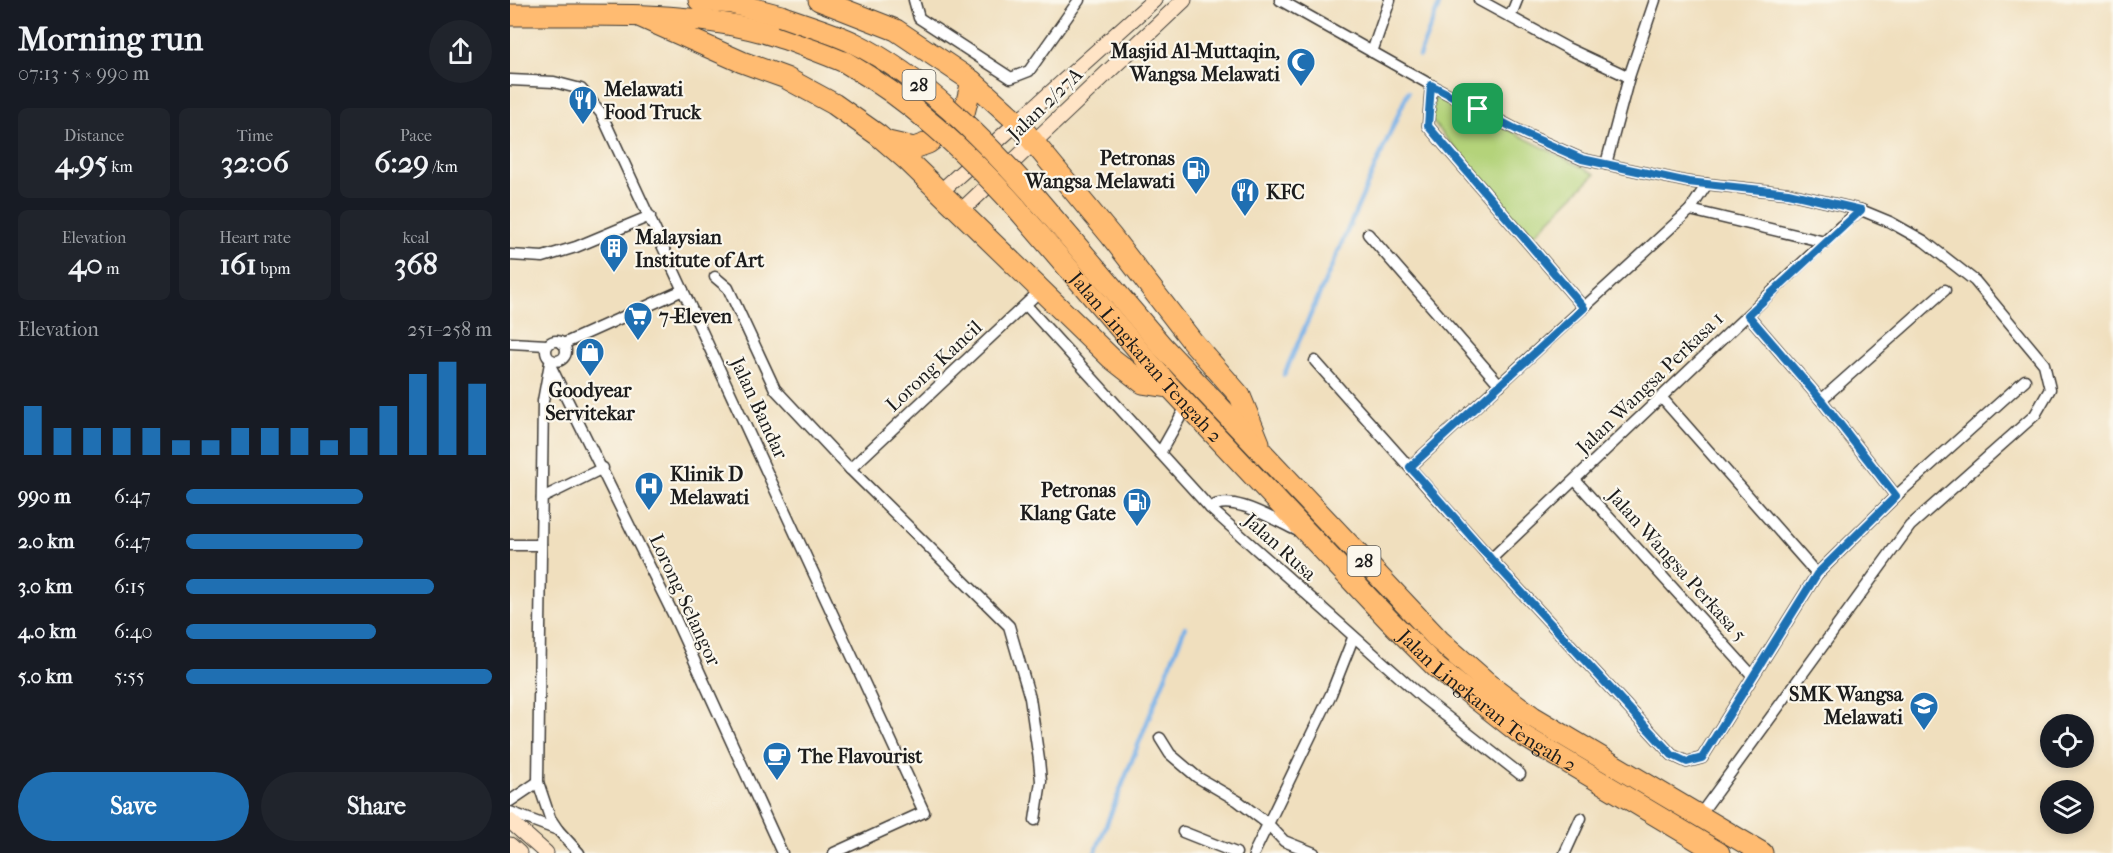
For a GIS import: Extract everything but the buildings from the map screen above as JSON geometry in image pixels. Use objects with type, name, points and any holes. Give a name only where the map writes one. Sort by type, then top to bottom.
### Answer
[{"type":"highway","name":"Jalan Lingkaran Tengah 2","points":[[699,0],[732,3],[781,16],[856,44],[904,74],[969,128],[1031,192],[1162,346],[1439,640],[1490,685],[1573,742],[1762,853]]},
{"type":"highway","points":[[819,0],[896,30],[972,81],[1016,121],[1192,341],[1240,396],[1264,456]]},
{"type":"highway","name":"Jalan Lingkaran Tengah 2","points":[[510,15],[641,17],[728,25],[775,35],[845,62],[873,79],[928,120],[1015,206],[1170,387],[1397,628],[1477,702],[1522,735],[1719,853]]},
{"type":"highway","points":[[641,17],[742,63],[786,78],[834,104],[885,141],[1119,364],[1143,382],[1170,387]]},
{"type":"highway","points":[[885,141],[914,148],[928,143],[964,113],[972,81]]},
{"type":"main road","name":"Jalan 2/27A","points":[[940,192],[1016,121],[1154,0]]},
{"type":"main road","name":"Jalan 2/27A","points":[[961,211],[1184,0]]},
{"type":"main road","points":[[510,821],[546,853]]},
{"type":"main road","points":[[510,845],[519,853]]},
{"type":"street","points":[[914,0],[918,18],[1011,78],[1029,71],[1079,0]]},
{"type":"street","points":[[1280,0],[1431,85],[1525,134],[1582,159],[1707,184],[1788,193],[1861,210],[1924,241],[1975,282],[2044,364],[2050,389],[2035,415],[1910,526],[1699,816]]},
{"type":"street","points":[[1372,52],[1390,0]]},
{"type":"street","points":[[1479,0],[1511,15],[1567,48],[1629,77]]},
{"type":"street","points":[[1511,15],[1517,0]]},
{"type":"street","points":[[1606,164],[1629,77],[1655,0]]},
{"type":"street","name":"Jalan Bandar","points":[[510,80],[554,82],[581,89],[601,112],[924,812],[834,853]]},
{"type":"street","points":[[1431,85],[1428,126],[1584,308]]},
{"type":"street","points":[[1410,467],[1690,210],[1707,184]]},
{"type":"street","points":[[1690,210],[1825,242]]},
{"type":"street","name":"Jalan Wangsa Perkasa 1","points":[[1491,559],[1861,210]]},
{"type":"street","points":[[510,255],[543,256],[576,247],[650,216]]},
{"type":"street","points":[[1368,234],[1500,384]]},
{"type":"street","points":[[715,277],[728,288],[775,389],[850,469],[1009,626],[1030,698],[1039,760],[1041,781],[1035,820]]},
{"type":"street","name":"Lorong Kancil","points":[[850,469],[1042,289]]},
{"type":"street","name":"Lorong Selangor","points":[[563,344],[683,290]]},
{"type":"street","points":[[1821,400],[1945,290]]},
{"type":"street","name":"Jalan Rusa","points":[[1026,304],[1210,508],[1353,638],[1423,698],[1520,774]]},
{"type":"street","points":[[1748,315],[1821,400],[1896,496]]},
{"type":"street","name":"Lorong Selangor","points":[[510,343],[547,345],[556,341],[563,344],[567,351],[564,357],[559,361],[550,362]]},
{"type":"street","name":"Lorong Selangor","points":[[547,345],[546,352],[550,362],[603,468],[782,853]]},
{"type":"street","points":[[1315,361],[1491,559],[1672,755],[1687,762],[1702,758],[1817,574],[1896,496],[2025,380]]},
{"type":"street","name":"Lorong Selangor","points":[[550,362],[543,401],[538,782],[550,818],[558,830]]},
{"type":"street","points":[[1661,397],[1817,574]]},
{"type":"street","points":[[1160,453],[1187,405]]},
{"type":"street","points":[[542,498],[603,468]]},
{"type":"street","name":"Jalan Wangsa Perkasa 5","points":[[1575,480],[1752,675]]},
{"type":"street","points":[[1210,508],[1217,502],[1229,501],[1310,536]]},
{"type":"street","points":[[510,545],[541,545]]},
{"type":"street","points":[[1254,853],[1331,694],[1353,638]]},
{"type":"street","points":[[1160,738],[1170,754],[1183,766],[1268,824],[1284,841],[1314,853]]},
{"type":"street","points":[[510,801],[538,782]]},
{"type":"street","points":[[510,812],[558,830],[579,853]]},
{"type":"street","points":[[1565,853],[1581,818]]},
{"type":"street","points":[[1183,832],[1236,853]]},
{"type":"green space","points":[[1435,92],[1595,174],[1531,238],[1432,121]]},
{"type":"waterway","points":[[1419,56],[1441,0]]},
{"type":"waterway","points":[[1284,375],[1408,92]]},
{"type":"waterway","points":[[1095,853],[1185,627]]},
{"type":"place","name":"Masjid Al-Muttaqin, Wangsa Melawati","points":[[1301,88]]},
{"type":"place","name":"Melawati Food Truck","points":[[583,126]]},
{"type":"place","name":"Petronas Wangsa Melawati","points":[[1196,196]]},
{"type":"place","name":"KFC","points":[[1245,218]]},
{"type":"place","name":"Malaysian Institute of Art","points":[[614,274]]},
{"type":"place","name":"7-Eleven","points":[[638,342]]},
{"type":"place","name":"Goodyear Servitekar","points":[[590,378]]},
{"type":"place","name":"Klinik D Melawati","points":[[649,512]]},
{"type":"place","name":"Petronas Klang Gate","points":[[1137,528]]},
{"type":"place","name":"SMK Wangsa Melawati","points":[[1924,732]]},
{"type":"place","name":"The Flavourist","points":[[777,782]]},
{"type":"route","points":[[1431,85],[1478,109],[1525,134],[1582,159],[1688,182],[1788,193],[1861,210],[1841,226],[1748,315],[1821,400],[1896,496],[1817,574],[1702,758],[1687,762],[1672,755],[1491,559],[1410,467],[1584,308],[1428,126],[1431,85]]}]
